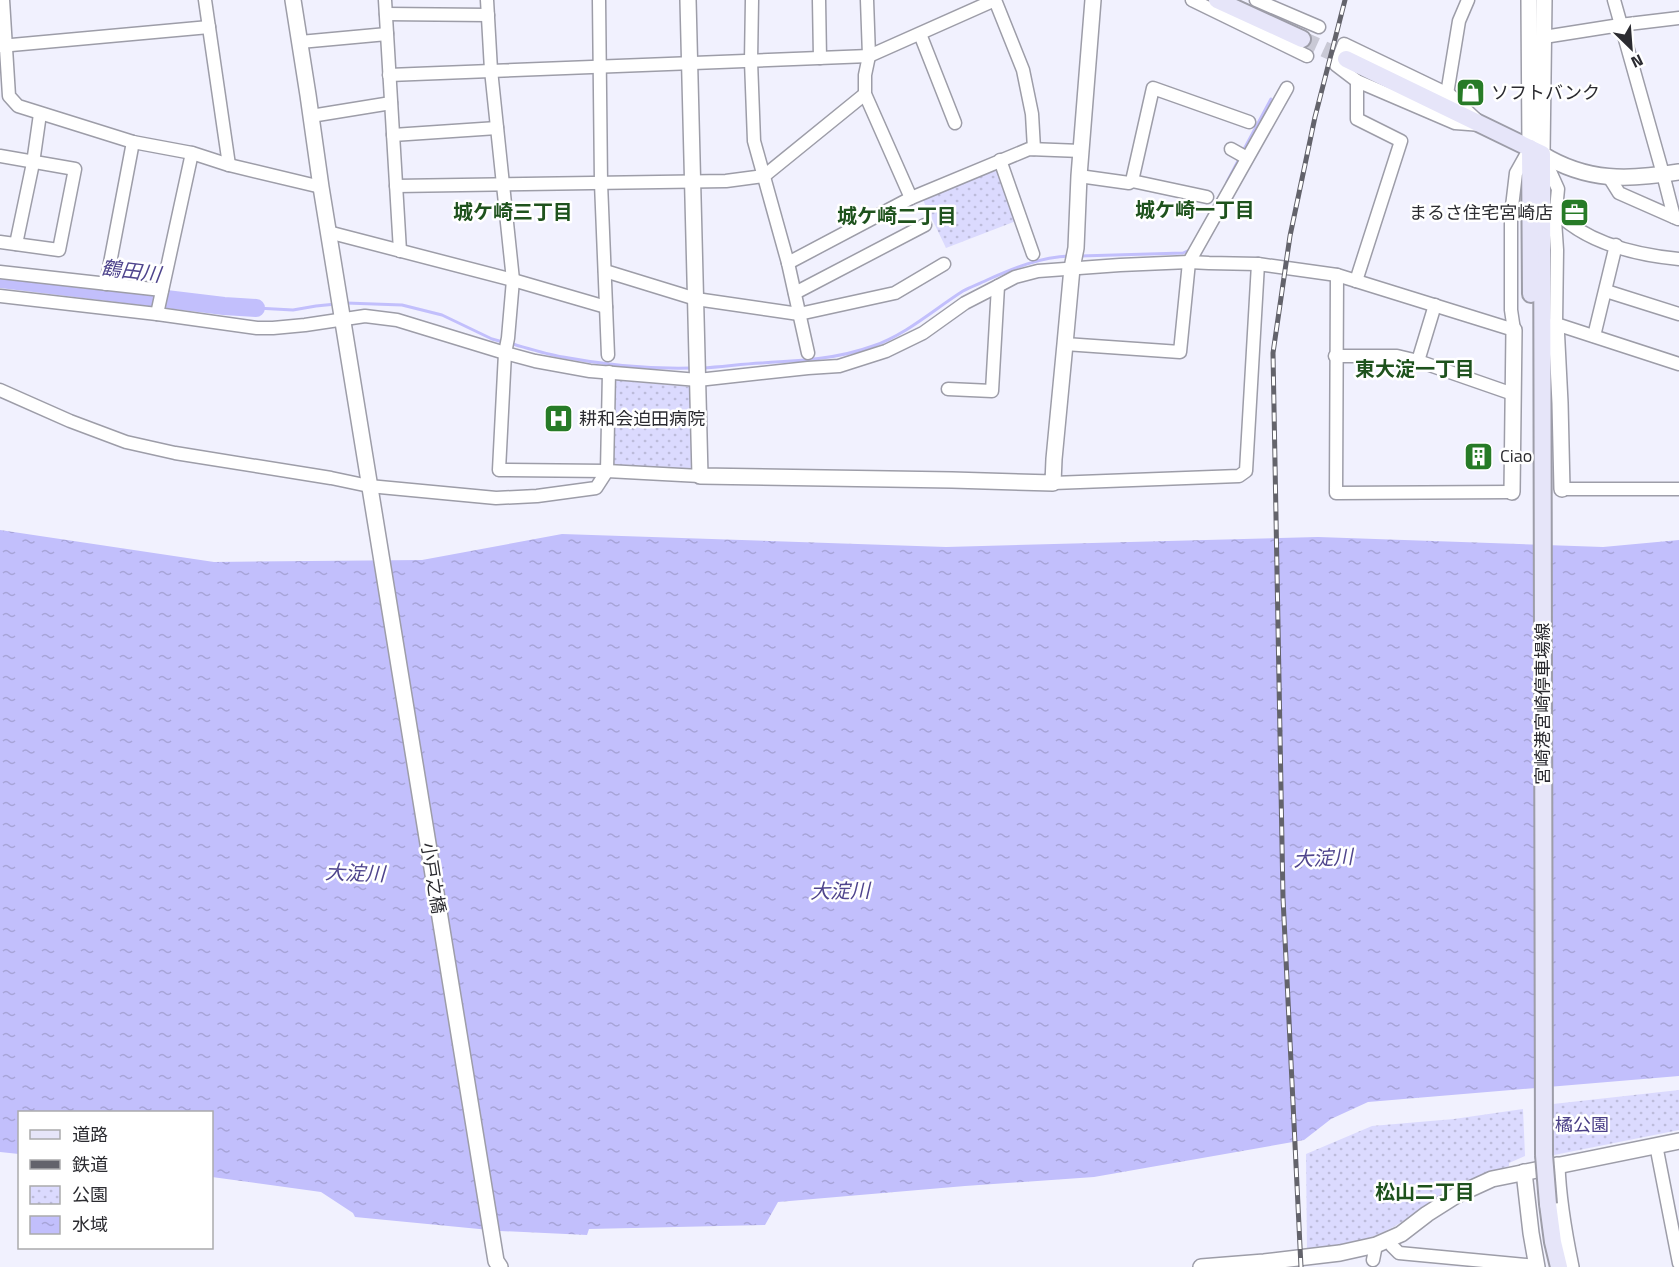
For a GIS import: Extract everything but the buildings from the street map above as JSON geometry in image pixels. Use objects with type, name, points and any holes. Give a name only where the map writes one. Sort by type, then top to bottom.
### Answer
[{"type":"main road","points":[[1217,0],[1302,39]]},
{"type":"main road","points":[[1346,59],[1536,151]]},
{"type":"main road","name":"宮崎港宮崎停車場線","points":[[1536,151],[1538,516],[1535,1157],[1538,1206],[1548,1242],[1559,1267]]},
{"type":"main road","name":"宮崎港宮崎停車場線","points":[[1541,1267],[1548,1242]]},
{"type":"street","points":[[3,0],[3,46],[9,96],[18,106],[133,142],[192,153],[230,165],[321,187]]},
{"type":"street","points":[[206,0],[230,165]]},
{"type":"street","name":"小戸之橋","points":[[293,0],[338,295],[498,1264]]},
{"type":"street","points":[[385,0],[400,251]]},
{"type":"street","points":[[487,0],[491,70],[513,280],[508,338],[504,353],[499,470],[1053,483],[1239,476],[1246,471],[1258,264]]},
{"type":"street","points":[[599,0],[608,356]]},
{"type":"street","points":[[688,0],[700,476]]},
{"type":"street","points":[[752,0],[751,61],[754,141],[788,263],[808,353]]},
{"type":"street","points":[[819,0],[820,58]]},
{"type":"street","points":[[867,0],[869,56],[865,75],[865,94],[910,198]]},
{"type":"street","points":[[389,75],[869,56],[995,0],[1023,70],[1032,114],[1034,149]]},
{"type":"street","points":[[1053,483],[1072,268],[1076,248],[1079,176],[1093,0]]},
{"type":"street","points":[[1192,0],[1307,56]]},
{"type":"street","points":[[1256,0],[1318,27]]},
{"type":"street","points":[[1447,94],[1459,21],[1468,0]]},
{"type":"street","points":[[1529,0],[1536,151],[1558,189],[1555,220],[1556,324],[1562,489],[1679,489]]},
{"type":"street","points":[[1337,275],[1336,493],[1512,492],[1514,330],[1511,310],[1511,215],[1516,173],[1536,151],[1544,37],[1544,0]]},
{"type":"street","points":[[1614,0],[1676,218]]},
{"type":"street","points":[[386,14],[488,15]]},
{"type":"street","points":[[1544,37],[1679,18]]},
{"type":"street","points":[[3,46],[209,27]]},
{"type":"street","points":[[300,42],[387,34]]},
{"type":"street","points":[[920,34],[955,123]]},
{"type":"street","points":[[1344,44],[1447,94],[1482,125],[1455,123],[1357,81],[1336,65],[1344,44]]},
{"type":"street","points":[[1356,281],[1401,141],[1357,119],[1357,81]]},
{"type":"street","points":[[1132,181],[1153,88],[1249,122]]},
{"type":"street","points":[[1065,344],[1180,352],[1190,262],[1287,88]]},
{"type":"street","points":[[396,186],[726,181],[764,177],[865,94]]},
{"type":"street","points":[[311,116],[391,104]]},
{"type":"street","points":[[16,244],[33,163],[40,114]]},
{"type":"street","points":[[393,135],[497,128]]},
{"type":"street","points":[[106,284],[133,142]]},
{"type":"street","points":[[788,263],[910,198],[1000,160],[1029,149],[1081,151]]},
{"type":"street","points":[[1231,149],[1247,158]]},
{"type":"street","points":[[1536,151],[1559,165],[1609,177],[1628,178],[1679,172]]},
{"type":"street","points":[[157,314],[192,153]]},
{"type":"street","points":[[0,156],[75,169],[59,250],[0,242]]},
{"type":"street","points":[[1000,160],[1033,254]]},
{"type":"street","points":[[1079,176],[1129,183],[1132,181],[1207,197]]},
{"type":"street","points":[[1609,177],[1619,193],[1676,218]]},
{"type":"street","points":[[1556,212],[1565,222],[1580,231],[1616,245],[1658,257],[1679,259]]},
{"type":"street","points":[[795,293],[925,225]]},
{"type":"street","points":[[328,231],[606,307]]},
{"type":"street","points":[[1594,336],[1616,245]]},
{"type":"street","points":[[0,296],[257,328],[305,325],[364,316],[397,321],[535,361],[590,370],[698,380],[839,366],[886,351],[923,333],[965,303],[1015,277],[1038,271],[1072,268],[1190,262],[1258,264],[1337,275],[1514,330]]},
{"type":"street","points":[[605,272],[696,299],[799,314],[895,293],[944,264]]},
{"type":"street","points":[[0,272],[162,290]]},
{"type":"street","points":[[948,389],[992,391],[998,286]]},
{"type":"street","points":[[1606,291],[1679,314]]},
{"type":"street","points":[[1418,361],[1435,305]]},
{"type":"street","points":[[1556,324],[1679,364]]},
{"type":"street","points":[[1335,356],[1397,356],[1513,394]]},
{"type":"street","points":[[0,390],[70,421],[126,442],[175,453],[331,478],[370,491],[525,498],[596,488],[607,471],[609,372]]},
{"type":"street","points":[[1379,1248],[1457,1195],[1492,1179],[1679,1141]]},
{"type":"street","points":[[1656,1145],[1679,1263]]},
{"type":"street","points":[[1557,1165],[1557,1187],[1571,1267]]},
{"type":"street","points":[[1200,1267],[1265,1265],[1392,1246],[1399,1253],[1541,1267],[1531,1233],[1524,1172]]},
{"type":"green space","points":[[998,170],[1016,221],[946,248],[922,198]]},
{"type":"green space","points":[[614,380],[692,387],[694,469],[612,466]]},
{"type":"green space","name":"橘公園","points":[[1679,1090],[1679,1130],[1554,1155],[1553,1104]]},
{"type":"green space","name":"橘公園","points":[[1523,1109],[1525,1156],[1509,1163],[1509,1166],[1453,1189],[1402,1222],[1375,1236],[1340,1246],[1307,1251],[1306,1154],[1372,1126],[1454,1119]]},
{"type":"water","name":"大淀川","points":[[0,530],[214,562],[422,560],[562,534],[946,547],[1318,537],[1603,547],[1679,540],[1679,1076],[1368,1102],[1331,1119],[1304,1140],[1094,1177],[778,1202],[765,1225],[589,1229],[587,1235],[500,1231],[355,1217],[353,1213],[321,1192],[213,1177],[213,1111],[18,1111],[18,1154],[0,1152]]},
{"type":"waterway","points":[[1242,153],[1271,99]]},
{"type":"waterway","points":[[1227,182],[1239,159]]},
{"type":"waterway","points":[[1080,256],[1183,253],[1192,249]]},
{"type":"waterway","points":[[702,368],[818,359],[860,350],[897,335],[963,291],[1007,271],[1048,258],[1070,256]]},
{"type":"waterway","name":"鶴田川","points":[[0,279],[256,308]]},
{"type":"waterway","points":[[346,303],[402,305],[442,315],[503,342]]},
{"type":"waterway","points":[[256,308],[293,310],[336,304]]},
{"type":"waterway","points":[[509,343],[550,354],[595,362],[644,367],[692,368]]},
{"type":"tunnel","points":[[1302,39],[1346,59]]},
{"type":"railway","points":[[1301,1267],[1283,898],[1273,353],[1290,236],[1315,117],[1345,0]]},
{"type":"place","name":"ソフトバンク","points":[[1470,93]]},
{"type":"place","name":"まるさ住宅宮崎店","points":[[1574,213]]},
{"type":"place","name":"耕和会迫田病院","points":[[558,419]]},
{"type":"place","name":"Ciao","points":[[1479,456]]},
{"type":"district","name":"城ケ崎一丁目","points":[[1195,210]]},
{"type":"district","name":"城ケ崎三丁目","points":[[513,212]]},
{"type":"district","name":"城ケ崎二丁目","points":[[897,216]]},
{"type":"district","name":"東大淀一丁目","points":[[1415,369]]},
{"type":"district","name":"松山二丁目","points":[[1425,1192]]}]
